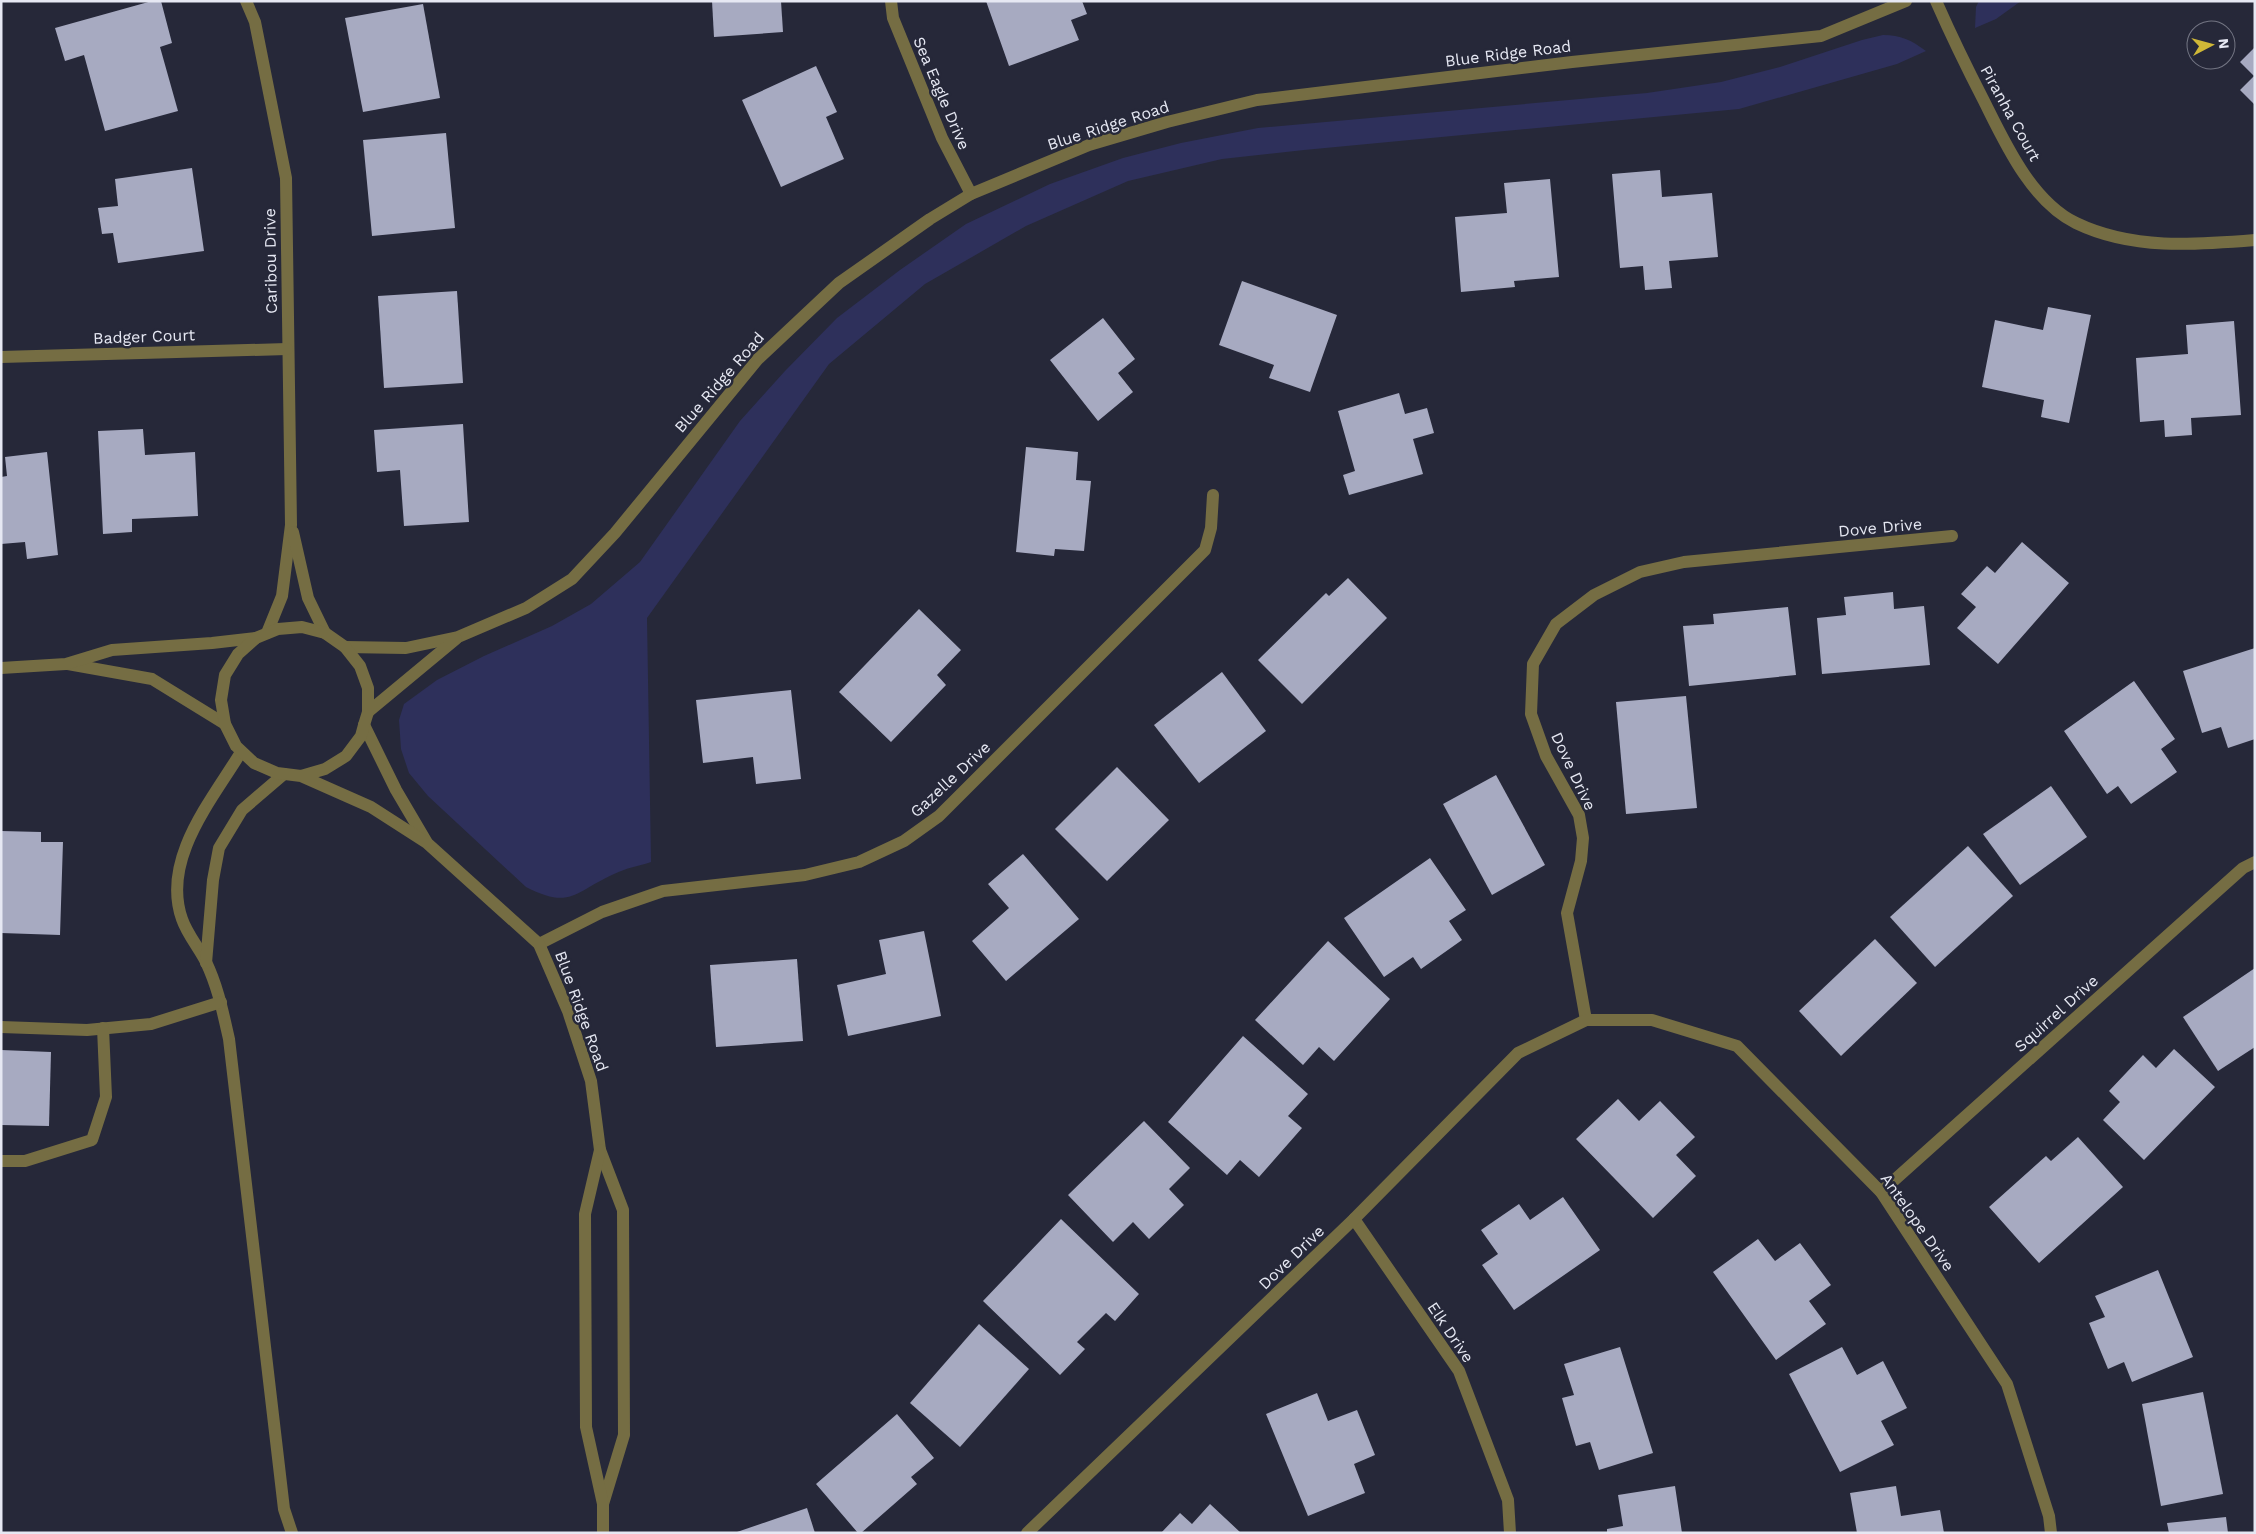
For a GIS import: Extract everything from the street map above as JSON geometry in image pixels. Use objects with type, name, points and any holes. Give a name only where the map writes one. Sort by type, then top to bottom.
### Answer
[{"type":"street","name":"Caribou Drive","points":[[246,1],[255,22],[286,178],[291,525],[282,596],[261,636]]},
{"type":"street","name":"Sea Eagle Drive","points":[[891,1],[893,18],[942,138],[971,194]]},
{"type":"street","name":"Blue Ridge Road","points":[[345,647],[406,648],[458,637],[526,608],[572,579],[615,532],[758,359],[839,283],[930,218],[971,194],[1089,145],[1167,122],[1257,100],[1572,62],[1820,36],[1906,1]]},
{"type":"street","name":"Piranha Court","points":[[1936,1],[2013,158],[2050,206],[2074,222],[2102,233],[2148,243],[2198,245],[2255,240]]},
{"type":"street","name":"Badger Court","points":[[1,357],[287,349]]},
{"type":"street","name":"Gazelle Drive","points":[[539,944],[602,912],[663,891],[805,875],[859,862],[904,841],[939,816],[1205,550],[1211,528],[1213,495]]},
{"type":"street","name":"Caribou Drive","points":[[291,525],[308,598],[325,633]]},
{"type":"street","name":"Dove Drive","points":[[1586,1020],[1566,913],[1581,861],[1583,838],[1579,815],[1546,756],[1531,714],[1533,664],[1556,624],[1594,595],[1640,572],[1684,562],[1952,536]]},
{"type":"street","points":[[1,668],[66,664],[112,650],[212,644],[261,636],[278,629],[302,627],[325,633],[345,647],[360,666],[368,688],[368,712],[361,736],[346,756],[325,769],[301,776],[277,773],[254,763],[236,746],[225,724],[221,700],[225,675],[238,654],[261,636]]},
{"type":"street","name":"Blue Ridge Road","points":[[368,712],[458,637]]},
{"type":"street","points":[[66,664],[152,679],[225,724]]},
{"type":"street","name":"Blue Ridge Road","points":[[364,725],[396,790],[427,843]]},
{"type":"street","points":[[241,752],[186,844],[176,881],[182,919],[206,963],[221,1002],[230,1049],[284,1509],[292,1533]]},
{"type":"street","points":[[206,963],[213,880],[219,848],[242,810],[284,774]]},
{"type":"street","name":"Blue Ridge Road","points":[[301,776],[371,807],[427,843],[539,944],[568,1011],[591,1081],[600,1150],[623,1210],[624,1435],[603,1504]]},
{"type":"street","name":"Squirrel Drive","points":[[1880,1192],[2243,868],[2255,862]]},
{"type":"street","points":[[1,1027],[87,1030],[151,1024],[221,1002]]},
{"type":"street","name":"Dove Drive","points":[[1027,1533],[1354,1219],[1518,1053],[1586,1020],[1652,1020]]},
{"type":"street","name":"Antelope Drive","points":[[1652,1020],[1737,1046],[1880,1192],[2008,1384],[2050,1516],[2051,1533]]},
{"type":"street","points":[[1,1160],[25,1161],[92,1140],[106,1097],[103,1028]]},
{"type":"street","name":"Blue Ridge Road","points":[[600,1150],[585,1214],[586,1428],[603,1504],[603,1533]]},
{"type":"street","name":"Elk Drive","points":[[1354,1219],[1458,1371],[1508,1500],[1510,1533]]},
{"type":"shaded area","points":[[1979,1],[2021,1],[1996,19],[1975,28],[1976,7]]},
{"type":"shaded area","points":[[1883,35],[1906,39],[1926,51],[1897,64],[1739,109],[1222,159],[1128,181],[1026,226],[925,284],[829,364],[647,618],[651,862],[619,872],[572,896],[563,898],[541,894],[526,887],[428,796],[409,773],[401,749],[399,720],[404,704],[437,680],[484,656],[552,626],[591,604],[640,562],[740,421],[785,371],[837,318],[900,270],[966,224],[1050,184],[1123,158],[1181,143],[1258,128],[1647,93],[1721,82],[1780,67]]},
{"type":"building","points":[[152,1],[161,1],[172,43],[160,47],[178,111],[105,131],[84,55],[65,61],[55,28]]},
{"type":"building","points":[[712,1],[781,1],[783,32],[714,37]]},
{"type":"building","points":[[986,1],[1082,1],[1087,14],[1071,20],[1079,40],[1009,66]]},
{"type":"building","points":[[423,4],[440,98],[363,112],[345,18]]},
{"type":"building","points":[[2255,47],[2255,105],[2240,90],[2254,76],[2240,62]]},
{"type":"building","points":[[816,66],[837,112],[826,117],[844,159],[781,187],[742,100]]},
{"type":"building","points":[[446,133],[455,228],[372,236],[363,140]]},
{"type":"building","points":[[192,168],[204,251],[118,263],[113,233],[102,234],[98,208],[118,206],[115,179]]},
{"type":"building","points":[[1660,170],[1662,197],[1712,193],[1718,257],[1669,261],[1672,288],[1645,290],[1643,266],[1620,268],[1612,174]]},
{"type":"building","points":[[1550,179],[1559,277],[1514,281],[1515,287],[1461,292],[1455,217],[1507,213],[1504,183]]},
{"type":"building","points":[[1242,281],[1337,315],[1310,392],[1269,378],[1274,365],[1219,345]]},
{"type":"building","points":[[457,291],[463,383],[384,388],[378,296]]},
{"type":"building","points":[[2048,307],[2091,315],[2069,423],[2041,417],[2044,400],[1982,387],[1995,320],[2043,330]]},
{"type":"building","points":[[1103,318],[1135,359],[1118,373],[1133,392],[1098,421],[1050,360]]},
{"type":"building","points":[[2234,321],[2241,415],[2191,418],[2192,435],[2165,437],[2164,420],[2140,422],[2136,358],[2188,354],[2186,325]]},
{"type":"building","points":[[1399,393],[1405,414],[1427,408],[1434,433],[1413,439],[1423,474],[1349,495],[1343,475],[1355,471],[1338,411]]},
{"type":"building","points":[[463,424],[469,522],[404,526],[400,470],[377,472],[374,430]]},
{"type":"building","points":[[143,429],[145,455],[195,452],[198,516],[132,519],[132,532],[103,534],[98,431]]},
{"type":"building","points":[[1026,447],[1078,452],[1076,480],[1091,481],[1084,551],[1055,549],[1054,556],[1016,552]]},
{"type":"building","points":[[47,452],[58,555],[27,559],[25,542],[1,544],[1,477],[7,476],[5,457]]},
{"type":"building","points":[[2022,542],[2069,583],[1998,664],[1957,628],[1976,607],[1961,594],[1987,566],[1995,573]]},
{"type":"building","points":[[1348,578],[1387,618],[1302,704],[1258,660],[1326,593],[1329,596]]},
{"type":"building","points":[[1893,592],[1894,609],[1924,606],[1930,665],[1822,674],[1817,618],[1846,615],[1844,597]]},
{"type":"building","points":[[1788,607],[1796,675],[1689,686],[1683,626],[1714,624],[1713,614]]},
{"type":"building","points":[[919,609],[961,650],[937,675],[946,685],[891,742],[839,692]]},
{"type":"building","points":[[2255,648],[2255,739],[2228,748],[2221,727],[2202,733],[2183,671]]},
{"type":"building","points":[[1222,672],[1266,731],[1199,783],[1154,725]]},
{"type":"building","points":[[2134,681],[2175,739],[2161,749],[2177,772],[2131,804],[2118,786],[2107,794],[2064,731]]},
{"type":"building","points":[[791,690],[801,779],[756,784],[753,757],[703,763],[696,700]]},
{"type":"building","points":[[1686,696],[1697,808],[1626,814],[1616,702]]},
{"type":"building","points":[[1117,767],[1169,820],[1107,881],[1055,829]]},
{"type":"building","points":[[1496,775],[1545,865],[1492,895],[1443,804]]},
{"type":"building","points":[[2051,786],[2087,837],[2020,885],[1983,834]]},
{"type":"building","points":[[1,831],[41,832],[41,842],[63,842],[60,935],[1,933]]},
{"type":"building","points":[[1968,846],[2013,896],[1935,967],[1890,917]]},
{"type":"building","points":[[1023,854],[1079,919],[1006,981],[972,941],[1009,908],[988,884]]},
{"type":"building","points":[[1430,858],[1466,910],[1449,921],[1462,940],[1421,969],[1413,957],[1384,977],[1344,918]]},
{"type":"building","points":[[924,931],[941,1016],[848,1036],[837,985],[886,974],[879,940]]},
{"type":"building","points":[[1875,939],[1917,983],[1841,1056],[1799,1011]]},
{"type":"building","points":[[1328,941],[1390,999],[1334,1061],[1319,1047],[1303,1065],[1255,1020]]},
{"type":"building","points":[[797,959],[803,1041],[716,1047],[710,965]]},
{"type":"building","points":[[2255,968],[2255,1047],[2218,1071],[2183,1017]]},
{"type":"building","points":[[1243,1036],[1308,1094],[1288,1116],[1302,1128],[1259,1177],[1240,1160],[1227,1175],[1168,1122]]},
{"type":"building","points":[[2174,1049],[2215,1087],[2144,1160],[2103,1120],[2120,1102],[2109,1091],[2143,1055],[2156,1068]]},
{"type":"building","points":[[1,1050],[51,1052],[49,1126],[1,1125]]},
{"type":"building","points":[[1618,1099],[1639,1121],[1660,1101],[1695,1137],[1676,1155],[1696,1176],[1653,1218],[1576,1139]]},
{"type":"building","points":[[1144,1121],[1190,1168],[1169,1189],[1184,1205],[1149,1239],[1133,1222],[1113,1242],[1068,1195]]},
{"type":"building","points":[[2078,1137],[2123,1187],[2039,1263],[1989,1207],[2046,1156],[2051,1161]]},
{"type":"building","points":[[1563,1197],[1600,1250],[1514,1310],[1482,1265],[1498,1254],[1481,1230],[1519,1204],[1530,1220]]},
{"type":"building","points":[[1061,1219],[1139,1294],[1115,1321],[1106,1313],[1077,1342],[1085,1349],[1060,1375],[983,1301]]},
{"type":"building","points":[[1758,1239],[1775,1261],[1800,1243],[1831,1285],[1809,1301],[1826,1324],[1776,1360],[1713,1272]]},
{"type":"building","points":[[2158,1270],[2193,1357],[2132,1382],[2124,1362],[2108,1369],[2089,1323],[2105,1317],[2095,1296]]},
{"type":"building","points":[[979,1324],[1029,1369],[960,1447],[910,1403]]},
{"type":"building","points":[[1620,1347],[1653,1453],[1599,1470],[1590,1442],[1576,1446],[1562,1398],[1574,1395],[1564,1364]]},
{"type":"building","points":[[1842,1347],[1857,1375],[1883,1361],[1907,1408],[1881,1421],[1894,1445],[1840,1472],[1789,1374]]},
{"type":"building","points":[[2203,1392],[2223,1494],[2161,1506],[2142,1404]]},
{"type":"building","points":[[1317,1393],[1328,1421],[1357,1410],[1375,1455],[1354,1464],[1365,1493],[1308,1516],[1266,1414]]},
{"type":"building","points":[[897,1414],[934,1458],[911,1477],[917,1484],[861,1533],[858,1533],[816,1484]]},
{"type":"building","points":[[1675,1486],[1682,1533],[1607,1533],[1607,1529],[1623,1526],[1618,1495]]},
{"type":"building","points":[[1896,1486],[1901,1516],[1940,1510],[1944,1533],[1857,1533],[1850,1493]]},
{"type":"building","points":[[1210,1504],[1241,1533],[1161,1533],[1180,1513],[1192,1524]]},
{"type":"building","points":[[807,1508],[815,1533],[737,1532]]},
{"type":"building","points":[[2226,1517],[2228,1533],[2169,1533],[2167,1523]]}]
